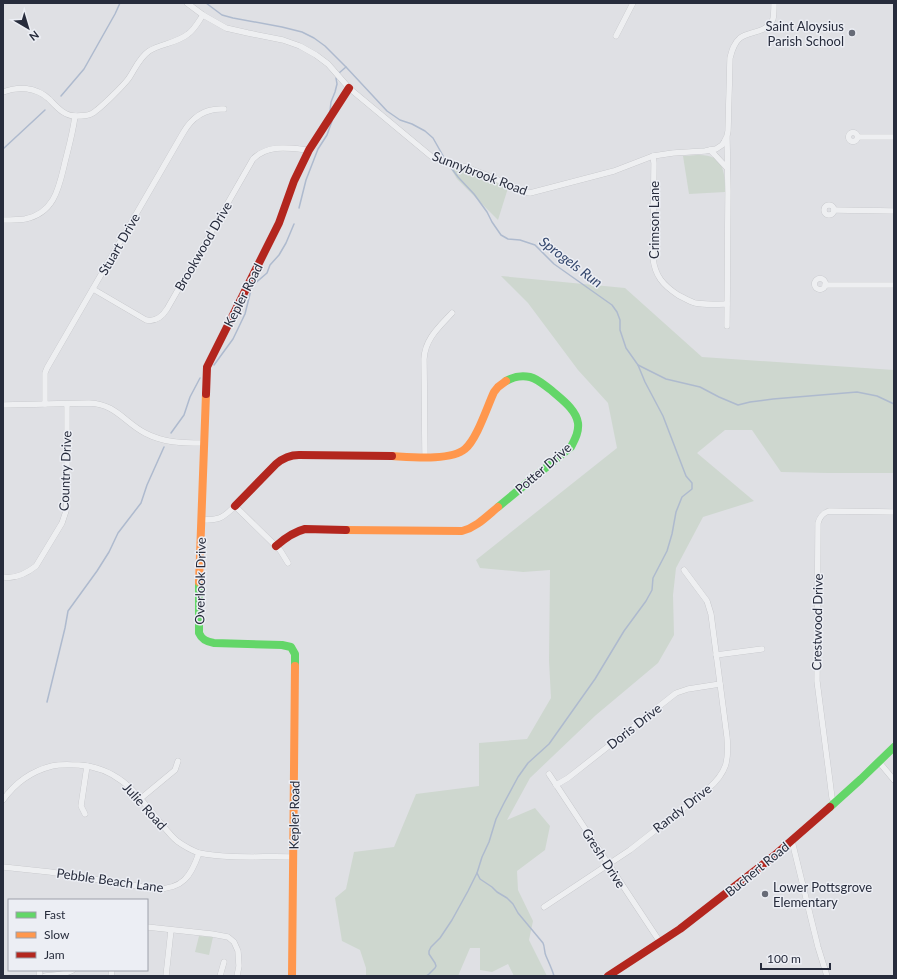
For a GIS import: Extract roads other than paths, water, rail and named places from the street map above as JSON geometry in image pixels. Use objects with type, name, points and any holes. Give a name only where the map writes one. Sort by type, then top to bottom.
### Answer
[{"type":"street","name":"Sunnybrook Road","points":[[187,3],[202,15],[226,28],[283,40],[311,52],[321,59],[349,88],[427,153],[441,161],[481,172],[530,194],[614,172],[653,156],[710,150]]},
{"type":"street","points":[[616,36],[633,3]]},
{"type":"street","points":[[727,326],[727,136],[730,58],[734,45],[740,38],[769,25],[773,17],[774,3]]},
{"type":"street","points":[[3,92],[20,88],[31,90],[43,95],[62,112],[75,116],[83,116],[95,112],[126,82],[143,56],[153,49],[187,36],[202,15]]},
{"type":"street","name":"Kepler Road","points":[[201,520],[207,367],[279,223],[294,181],[309,150],[349,88]]},
{"type":"street","name":"Stuart Drive","points":[[46,404],[45,373],[47,368],[188,124],[205,112],[218,108],[224,109]]},
{"type":"street","points":[[3,220],[21,220],[33,216],[45,209],[53,200],[59,184],[72,135],[75,116]]},
{"type":"street","points":[[710,150],[716,149],[720,146],[727,136]]},
{"type":"street","points":[[858,136],[894,137]]},
{"type":"street","name":"Brookwood Drive","points":[[93,290],[146,320],[160,318],[167,309],[253,159],[268,149],[282,148],[309,150]]},
{"type":"street","points":[[710,150],[728,168]]},
{"type":"street","name":"Crimson Lane","points":[[653,156],[653,258],[654,267],[661,281],[668,288],[692,302],[704,304],[727,304]]},
{"type":"street","points":[[834,210],[894,211]]},
{"type":"street","points":[[825,284],[894,285]]},
{"type":"street","points":[[425,457],[425,349],[430,339],[452,313]]},
{"type":"street","name":"Potter Drive","points":[[235,506],[276,464],[289,456],[448,457],[457,454],[469,445],[496,390],[504,381],[514,377],[530,376],[540,381],[574,412],[577,421],[577,431],[575,440],[567,450],[480,522],[468,529],[463,531],[305,529],[289,534],[276,546]]},
{"type":"street","name":"Country Drive","points":[[3,577],[7,578],[19,576],[30,571],[36,566],[62,522],[67,505],[67,404]]},
{"type":"street","points":[[3,405],[102,404],[118,413],[140,430],[154,437],[175,442],[203,443]]},
{"type":"street","points":[[201,520],[219,519],[226,515],[235,506],[276,546],[288,563]]},
{"type":"street","name":"Crestwood Drive","points":[[836,802],[832,798],[830,787],[816,681],[818,523],[822,514],[829,511],[894,512]]},
{"type":"street","name":"Overlook Drive","points":[[201,520],[198,615],[199,632],[201,637],[206,641],[214,643],[282,645],[291,647],[295,654]]},
{"type":"street","name":"Randy Drive","points":[[544,907],[630,850],[708,789],[722,773],[727,762],[727,737],[711,614],[706,601],[684,570]]},
{"type":"street","points":[[716,655],[762,649]]},
{"type":"street","name":"Kepler Road","points":[[292,976],[295,654]]},
{"type":"street","name":"Doris Drive","points":[[556,785],[568,778],[679,691],[720,684]]},
{"type":"street","name":"Buchert Road","points":[[608,976],[686,924],[766,862],[836,802],[894,747]]},
{"type":"street","points":[[140,799],[175,770],[178,761]]},
{"type":"street","points":[[878,762],[894,780]]},
{"type":"street","name":"Julie Road","points":[[3,800],[15,786],[40,770],[61,765],[87,766],[105,771],[130,787],[171,835],[189,849],[199,853]]},
{"type":"street","points":[[85,814],[82,806],[87,766]]},
{"type":"street","name":"Gresh Drive","points":[[549,774],[660,942]]},
{"type":"street","points":[[792,841],[827,976]]},
{"type":"street","points":[[199,853],[246,858],[293,857]]},
{"type":"street","name":"Pebble Beach Lane","points":[[3,868],[50,872],[156,889],[165,889],[175,886],[187,878],[199,853]]},
{"type":"street","points":[[148,927],[220,935],[230,938],[236,944],[238,951],[239,971],[237,976]]},
{"type":"street","points":[[166,976],[171,930]]},
{"type":"street","points":[[220,976],[224,962]]},
{"type":"street","points":[[45,976],[72,971]]},
{"type":"waterway","points":[[61,96],[84,69],[120,3]]},
{"type":"waterway","name":"Sprogels Run","points":[[206,3],[222,15],[282,27],[302,32],[314,38],[325,46],[387,111],[400,120],[425,131],[433,138],[446,161]]},
{"type":"waterway","points":[[339,73],[346,67]]},
{"type":"waterway","points":[[330,111],[331,102],[337,84],[337,77]]},
{"type":"waterway","points":[[3,149],[45,110]]},
{"type":"waterway","points":[[299,208],[306,180],[318,149],[327,135],[332,121]]},
{"type":"waterway","name":"Sprogels Run","points":[[449,165],[474,194],[501,235],[508,239],[520,240],[535,245],[554,264],[612,305],[620,320],[620,330],[626,348],[638,365],[666,379],[700,387],[738,405],[773,399],[857,392],[877,396],[894,404]]},
{"type":"waterway","points":[[214,365],[233,339],[245,314],[252,286],[267,273],[270,265],[279,255],[286,243],[294,224]]},
{"type":"waterway","points":[[426,976],[436,966],[429,954],[429,951],[452,920],[468,891],[477,873],[496,819],[518,777],[528,763],[549,744],[595,679],[624,631],[646,601],[652,590],[653,578],[667,551],[676,512],[682,497],[692,489],[692,483],[686,476],[663,416],[638,365]]},
{"type":"waterway","points":[[171,433],[184,415],[190,397],[200,378]]},
{"type":"waterway","points":[[47,702],[68,611],[97,571],[109,552],[118,533],[141,503],[147,485],[164,447]]},
{"type":"waterway","points":[[477,873],[480,879],[513,904],[518,913],[543,943],[545,954],[554,976]]},
{"type":"place","name":"Saint Aloysius Parish School","points":[[852,33]]},
{"type":"place","name":"Lower Pottsgrove Elementary","points":[[765,894]]}]
